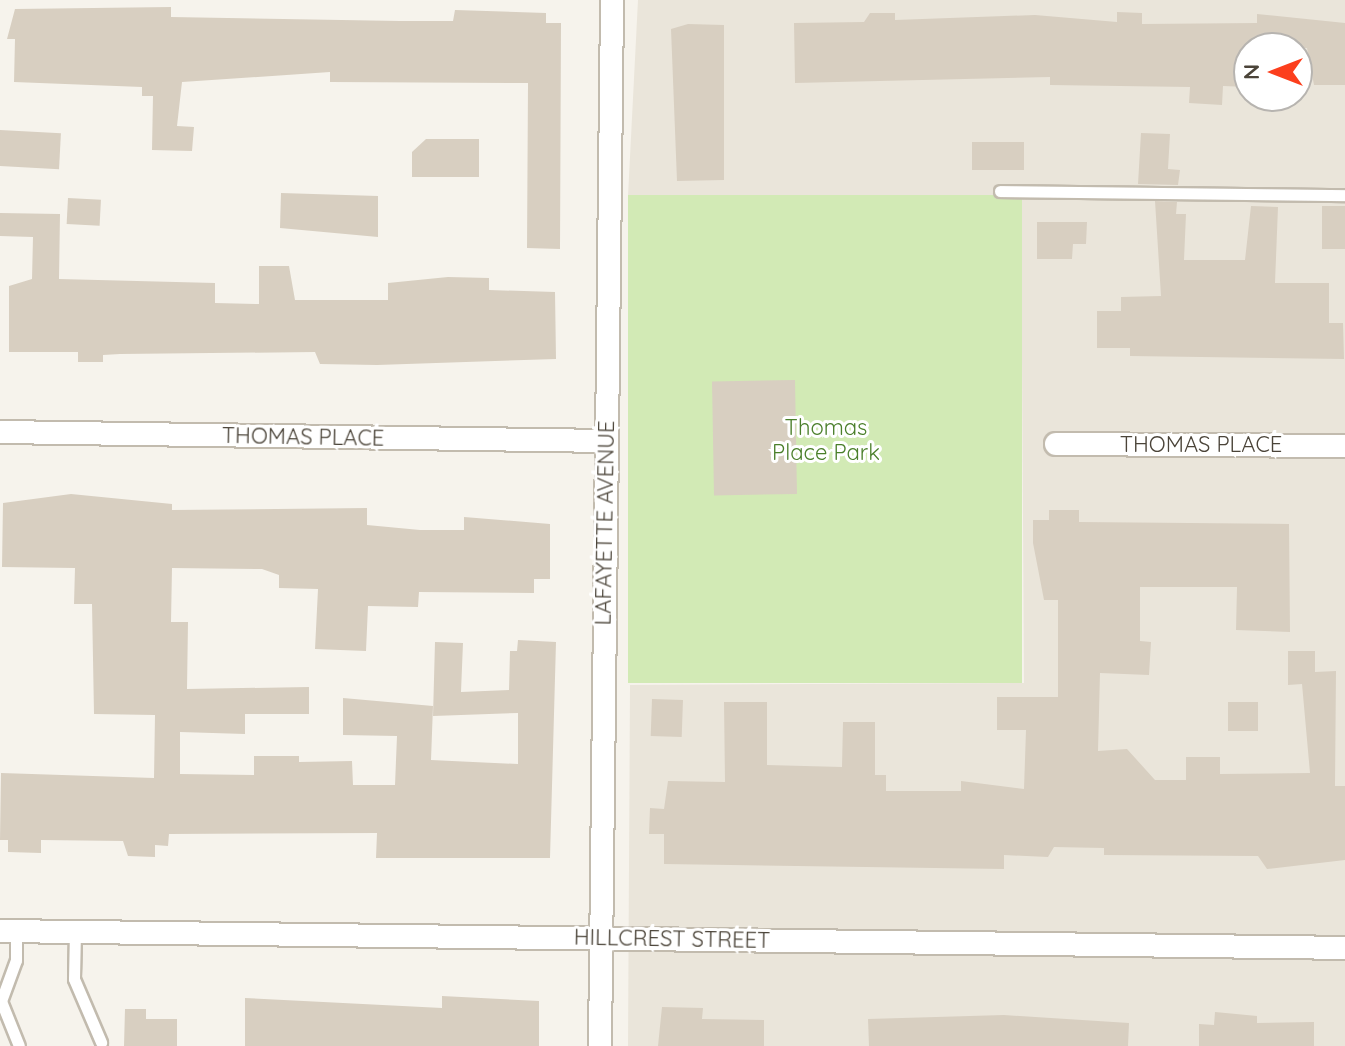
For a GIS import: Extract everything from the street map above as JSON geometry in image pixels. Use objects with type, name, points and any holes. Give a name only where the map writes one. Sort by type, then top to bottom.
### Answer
[{"type":"street","name":"LAFAYETTE AVENUE","points":[[600,1046],[612,0]]},
{"type":"street","name":"THOMAS PLACE","points":[[0,432],[606,441]]},
{"type":"street","name":"THOMAS PLACE","points":[[1056,444],[1345,446]]},
{"type":"street","name":"HILLCREST STREET","points":[[8,931],[1345,948]]},
{"type":"lane","points":[[1000,191],[1345,195]]},
{"type":"lane","points":[[8,931],[16,960],[1,1001],[19,1046]]},
{"type":"lane","points":[[75,931],[74,979],[101,1042]]},
{"type":"shaded area","points":[[638,0],[1345,0],[1345,1046],[628,1046],[630,685],[1024,683],[1021,195],[628,196]]},
{"type":"green space","name":"Thomas Place Park","points":[[628,195],[1022,195],[1022,683],[628,683]]},
{"type":"building","points":[[171,7],[171,17],[400,21],[453,21],[455,10],[546,13],[546,23],[561,23],[560,249],[527,248],[528,83],[330,82],[330,72],[182,82],[177,126],[194,127],[192,151],[152,150],[153,96],[142,96],[142,87],[14,82],[15,39],[7,39],[15,9]]},
{"type":"building","points":[[1117,12],[1142,13],[1142,24],[1257,23],[1257,14],[1345,23],[1345,85],[1314,85],[1313,32],[1233,32],[1233,86],[1223,86],[1222,105],[1189,103],[1190,87],[1050,85],[1050,77],[795,83],[794,23],[864,22],[870,13],[895,13],[895,20],[1035,15],[1117,22]]},
{"type":"building","points":[[688,24],[724,25],[724,180],[677,181],[671,29]]},
{"type":"building","points":[[0,130],[61,133],[59,169],[0,166]]},
{"type":"building","points":[[1141,133],[1170,134],[1168,169],[1180,170],[1178,185],[1138,184]]},
{"type":"building","points":[[426,139],[479,139],[479,177],[412,177],[412,152]]},
{"type":"building","points":[[972,142],[1024,142],[1024,170],[972,170]]},
{"type":"building","points":[[281,193],[378,196],[378,237],[280,228]]},
{"type":"building","points":[[68,198],[101,200],[100,226],[67,224]]},
{"type":"building","points":[[1155,201],[1177,202],[1176,214],[1186,214],[1184,260],[1245,260],[1251,206],[1278,207],[1275,283],[1329,283],[1329,323],[1343,323],[1344,359],[1130,356],[1130,348],[1097,348],[1097,311],[1121,311],[1121,297],[1161,296]]},
{"type":"building","points":[[1322,206],[1345,206],[1345,249],[1322,249]]},
{"type":"building","points":[[0,213],[60,214],[59,279],[215,283],[215,303],[259,304],[259,266],[289,266],[295,300],[388,300],[388,283],[448,277],[489,278],[489,290],[555,292],[556,359],[320,364],[315,352],[120,354],[103,355],[103,362],[78,362],[78,352],[9,352],[9,286],[32,279],[33,237],[0,236]]},
{"type":"building","points":[[1037,222],[1087,222],[1086,244],[1073,244],[1072,259],[1037,259]]},
{"type":"building","points":[[795,380],[797,494],[714,495],[712,381]]},
{"type":"building","points":[[71,494],[172,504],[172,510],[367,508],[367,525],[420,530],[464,530],[464,517],[550,524],[550,579],[534,579],[534,593],[419,592],[418,607],[368,606],[366,651],[315,649],[318,589],[279,588],[279,575],[262,569],[172,568],[171,622],[188,622],[187,689],[309,687],[309,714],[245,714],[245,734],[180,732],[180,774],[254,775],[254,756],[299,756],[299,762],[352,761],[353,785],[395,785],[397,736],[343,735],[343,698],[433,706],[431,760],[518,764],[518,713],[433,716],[435,642],[463,643],[461,692],[509,690],[510,651],[517,651],[518,640],[556,642],[550,858],[376,858],[377,833],[169,834],[168,846],[155,845],[155,857],[128,856],[123,841],[41,840],[41,853],[8,852],[8,840],[0,840],[1,773],[154,778],[155,715],[94,714],[92,604],[74,604],[75,568],[2,567],[3,503]]},
{"type":"building","points":[[1049,510],[1079,510],[1079,522],[1289,524],[1290,632],[1236,630],[1237,587],[1140,587],[1140,641],[1151,642],[1149,675],[1100,673],[1098,751],[1127,749],[1155,780],[1186,780],[1186,757],[1220,757],[1220,774],[1310,773],[1302,684],[1288,685],[1288,651],[1315,651],[1315,672],[1336,671],[1335,786],[1345,786],[1345,860],[1267,869],[1258,856],[1104,855],[1104,848],[1054,847],[1048,857],[1004,855],[1004,869],[664,864],[664,834],[649,834],[650,808],[664,809],[668,781],[725,782],[724,702],[767,702],[767,765],[842,767],[843,722],[875,722],[875,775],[886,775],[886,791],[961,791],[961,781],[1024,789],[1026,730],[997,730],[997,697],[1058,697],[1058,600],[1044,600],[1033,543],[1033,520],[1049,520]]},
{"type":"building","points":[[652,699],[683,700],[682,737],[651,736]]},
{"type":"building","points":[[1228,702],[1258,702],[1258,731],[1228,731]]},
{"type":"building","points":[[442,996],[539,1001],[539,1046],[245,1046],[245,998],[442,1008]]},
{"type":"building","points":[[662,1007],[703,1008],[702,1019],[764,1020],[764,1046],[658,1046]]},
{"type":"building","points":[[125,1009],[146,1009],[146,1019],[177,1019],[177,1046],[124,1046]]},
{"type":"building","points":[[1215,1012],[1257,1016],[1257,1023],[1314,1022],[1314,1046],[1199,1046],[1199,1024],[1214,1025]]},
{"type":"building","points":[[1004,1015],[1129,1023],[1128,1046],[869,1046],[868,1019]]}]
